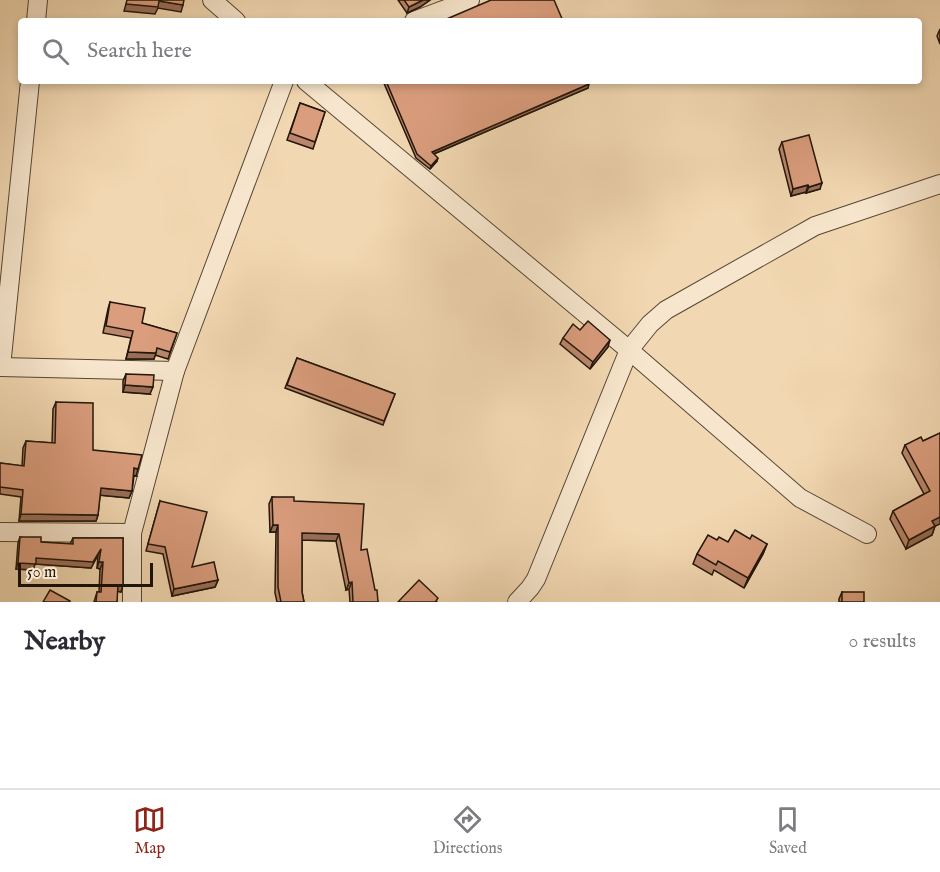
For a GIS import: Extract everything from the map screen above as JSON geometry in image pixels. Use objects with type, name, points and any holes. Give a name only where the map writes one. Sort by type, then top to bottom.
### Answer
[{"type":"street","points":[[36,18],[38,0]]},
{"type":"street","points":[[212,0],[233,18]]},
{"type":"street","points":[[422,18],[470,0]]},
{"type":"street","points":[[30,84],[1,367],[175,371]]},
{"type":"street","points":[[132,602],[132,533],[175,371],[283,84]]},
{"type":"street","points":[[310,84],[629,350],[800,498],[867,534]]},
{"type":"street","points":[[518,602],[536,579],[629,350],[650,324],[666,310],[815,226],[940,184]]},
{"type":"street","points":[[0,532],[132,533]]},
{"type":"building","points":[[127,0],[184,0],[183,5],[159,1],[158,7],[126,4]]},
{"type":"building","points":[[404,0],[423,0],[409,7]]},
{"type":"building","points":[[491,0],[554,0],[562,18],[449,18]]},
{"type":"building","points":[[387,84],[589,84],[432,152],[438,158],[431,166],[417,154]]},
{"type":"building","points":[[300,103],[325,112],[315,142],[290,133]]},
{"type":"building","points":[[809,135],[822,183],[793,189],[782,142]]},
{"type":"building","points":[[110,302],[145,308],[142,323],[177,333],[170,352],[157,348],[156,353],[128,352],[133,331],[106,326]]},
{"type":"building","points":[[588,321],[610,340],[593,362],[563,338],[573,324],[580,330]]},
{"type":"building","points":[[297,358],[395,394],[384,421],[287,385]]},
{"type":"building","points":[[126,374],[154,375],[153,387],[125,385]]},
{"type":"building","points":[[56,402],[93,403],[93,450],[142,455],[138,469],[134,468],[132,491],[101,488],[98,515],[21,514],[23,490],[0,487],[0,463],[24,466],[26,441],[55,443]]},
{"type":"building","points":[[940,433],[940,517],[932,521],[935,526],[909,540],[893,511],[930,491],[905,445],[921,437],[923,441]]},
{"type":"building","points":[[272,497],[294,497],[294,501],[364,504],[361,550],[367,549],[378,602],[353,602],[352,582],[349,583],[339,534],[302,533],[304,602],[281,602],[278,587],[278,525],[273,525]]},
{"type":"building","points":[[160,501],[207,512],[192,567],[214,562],[218,580],[174,589],[165,547],[148,544]]},
{"type":"building","points":[[735,530],[750,539],[752,535],[767,544],[748,578],[718,561],[716,565],[697,554],[708,535],[728,542]]},
{"type":"building","points":[[20,537],[41,537],[41,542],[73,544],[73,538],[123,538],[123,585],[118,585],[117,602],[96,602],[97,592],[101,592],[103,562],[99,562],[101,549],[93,562],[36,558],[36,564],[18,563]]},
{"type":"building","points":[[419,580],[438,598],[437,602],[398,602]]},
{"type":"building","points":[[50,590],[70,601],[70,602],[43,602]]},
{"type":"building","points":[[842,592],[864,592],[864,602],[842,602]]}]
